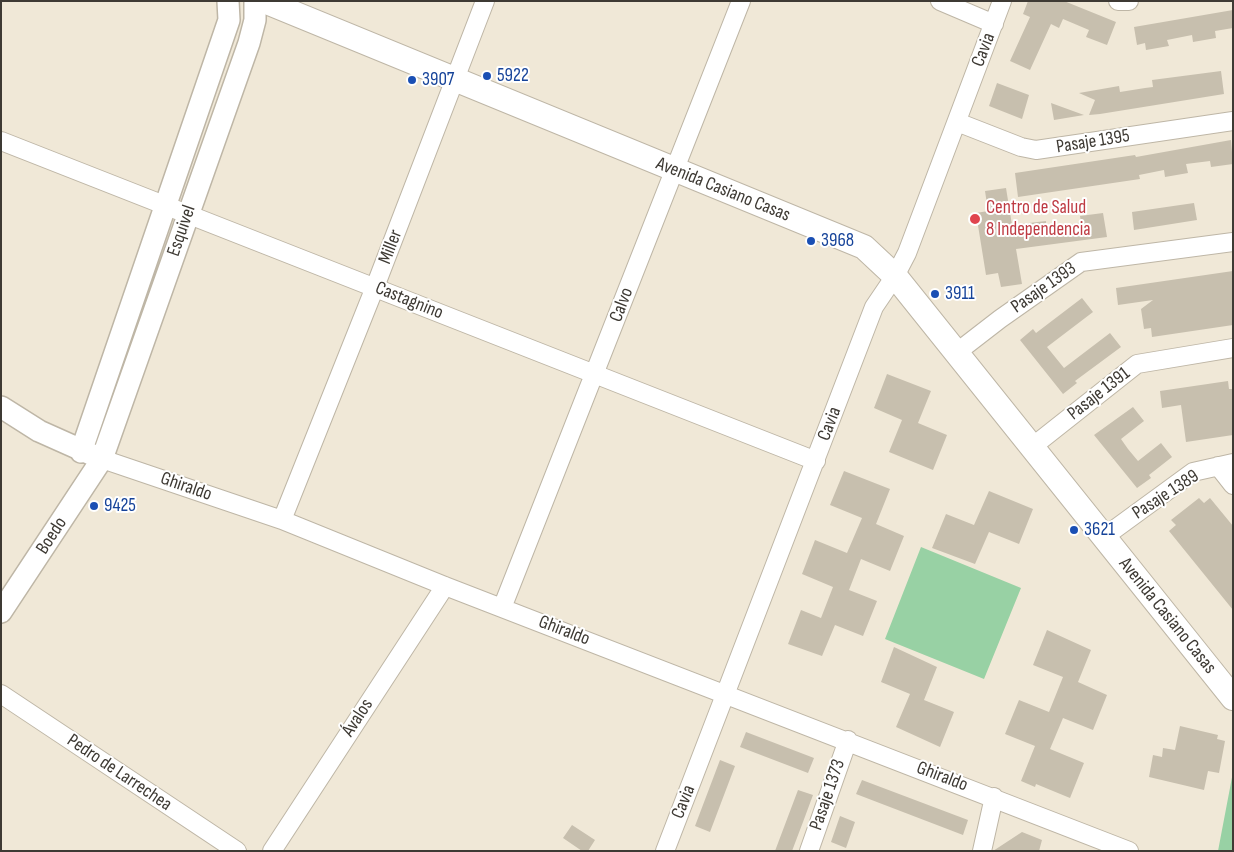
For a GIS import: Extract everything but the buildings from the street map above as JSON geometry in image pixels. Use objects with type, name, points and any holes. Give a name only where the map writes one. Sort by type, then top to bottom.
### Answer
[{"type":"main road","name":"Avenida Casiano Casas","points":[[264,1],[864,247],[895,276],[1233,698]]},
{"type":"street","name":"Esquivel","points":[[81,452],[229,20],[228,1]]},
{"type":"street","name":"Esquivel","points":[[102,459],[249,44],[255,20],[255,1]]},
{"type":"street","name":"Miller","points":[[282,520],[376,288],[485,1]]},
{"type":"street","name":"Calvo","points":[[502,608],[741,1]]},
{"type":"street","points":[[940,1],[994,24]]},
{"type":"street","name":"Cavia","points":[[665,851],[874,307],[908,253],[1002,1]]},
{"type":"street","points":[[1118,1],[1129,1]]},
{"type":"street","name":"Pasaje 1395","points":[[957,122],[1021,147],[1036,150],[1233,121]]},
{"type":"street","name":"Castagnino","points":[[1,141],[816,461]]},
{"type":"street","name":"Pasaje 1393","points":[[956,352],[1081,262],[1233,242]]},
{"type":"street","name":"Pasaje 1391","points":[[1032,447],[1137,364],[1233,348]]},
{"type":"street","name":"Ghiraldo","points":[[1,407],[39,431],[81,452],[282,520],[445,586],[994,797],[1120,849]]},
{"type":"street","name":"Boedo","points":[[1,612],[102,459]]},
{"type":"street","points":[[1226,464],[1233,484]]},
{"type":"street","name":"Pasaje 1389","points":[[1104,537],[1193,472],[1226,464]]},
{"type":"street","name":"Ávalos","points":[[272,851],[445,586]]},
{"type":"street","name":"Pedro de Larrechea","points":[[1,694],[237,851]]},
{"type":"street","name":"Pasaje 1373","points":[[809,851],[848,740]]},
{"type":"street","points":[[982,851],[994,797]]},
{"type":"green space","points":[[921,547],[1021,588],[984,679],[885,639]]},
{"type":"green space","points":[[1233,772],[1233,851],[1218,851]]},
{"type":"place","name":"5922","points":[[487,76]]},
{"type":"place","name":"3907","points":[[412,80]]},
{"type":"place","name":"Centro de Salud 8 Independencia","points":[[975,219]]},
{"type":"place","name":"3968","points":[[811,241]]},
{"type":"place","name":"3911","points":[[935,294]]},
{"type":"place","name":"9425","points":[[94,506]]},
{"type":"place","name":"3621","points":[[1074,530]]}]
